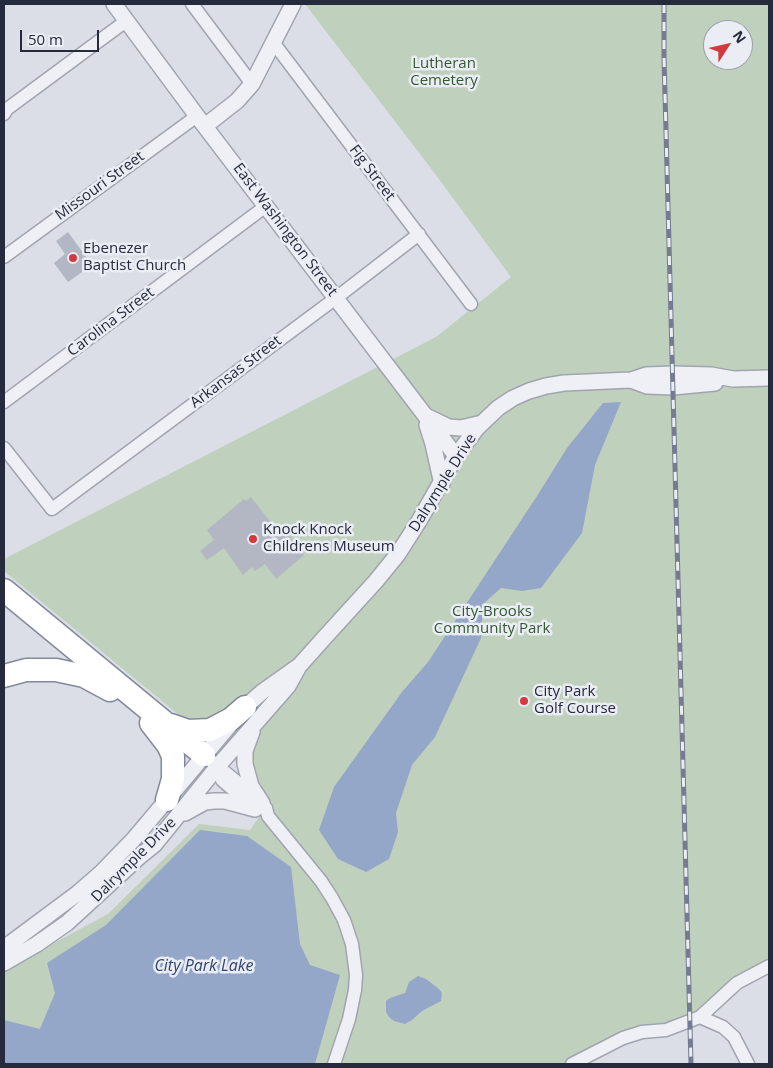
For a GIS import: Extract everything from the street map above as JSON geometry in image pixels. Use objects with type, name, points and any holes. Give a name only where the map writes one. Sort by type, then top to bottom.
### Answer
[{"type":"highway","points":[[4,590],[157,722],[209,764]]},
{"type":"highway","points":[[4,676],[26,670],[45,669],[84,676],[109,689],[157,722],[188,731],[205,731],[250,715]]},
{"type":"highway","points":[[157,722],[173,756],[173,808]]},
{"type":"street","name":"East Washington Street","points":[[114,4],[456,456]]},
{"type":"street","points":[[192,4],[252,84]]},
{"type":"street","points":[[201,121],[238,101],[252,84],[293,4]]},
{"type":"street","points":[[4,114],[7,109],[126,20]]},
{"type":"street","name":"Fig Street","points":[[273,42],[471,304]]},
{"type":"street","name":"Missouri Street","points":[[4,257],[201,121]]},
{"type":"street","name":"Carolina Street","points":[[4,402],[266,206]]},
{"type":"street","name":"Arkansas Street","points":[[4,448],[52,509],[419,234]]},
{"type":"street","name":"Dalrymple Drive","points":[[4,948],[71,898],[101,873],[133,840],[173,808],[250,715],[262,692],[300,665],[380,577],[414,529],[442,484],[456,456],[482,423],[498,408],[513,398],[546,386],[564,383],[631,380],[646,375],[673,374],[711,375],[733,379],[769,378]]},
{"type":"street","points":[[423,414],[449,427],[462,428],[482,423]]},
{"type":"street","points":[[423,414],[433,444],[442,484]]},
{"type":"street","points":[[250,715],[245,764],[251,786],[262,809]]},
{"type":"street","points":[[139,856],[146,839],[209,764],[262,809],[308,863],[332,898],[344,920],[352,944],[356,975],[355,990],[349,1019],[334,1064]]},
{"type":"street","points":[[173,808],[205,802],[225,801],[262,809]]},
{"type":"street","name":"Dalrymple Drive","points":[[4,964],[37,944],[88,906],[139,856],[154,845],[173,808]]},
{"type":"street","points":[[572,1064],[623,1038],[642,1032],[666,1030],[700,1017],[737,982],[769,966]]},
{"type":"street","points":[[700,1017],[724,1027],[734,1036],[748,1064]]},
{"type":"green space","name":"City-Brooks Community Park","points":[[305,4],[769,4],[769,966],[700,1017],[623,1038],[572,1064],[4,1064],[4,970],[108,914],[199,824],[250,830],[270,801],[259,781],[4,571],[4,559],[436,337],[511,277],[433,171]]},
{"type":"water","points":[[621,402],[595,465],[582,533],[541,588],[522,591],[501,588],[483,604],[481,638],[435,737],[412,765],[396,813],[398,832],[389,859],[366,872],[338,859],[319,830],[334,787],[402,692],[428,662],[567,448],[603,403]]},
{"type":"water","name":"City Park Lake","points":[[200,830],[247,836],[291,867],[300,944],[310,965],[340,975],[315,1064],[4,1064],[4,1020],[40,1029],[55,993],[47,963],[106,925]]},
{"type":"water","points":[[418,976],[426,979],[439,989],[442,993],[441,1001],[422,1011],[405,1024],[394,1021],[386,1012],[386,1001],[405,993],[409,982]]},
{"type":"building","name":"Ebenezer Baptist Church","points":[[68,232],[92,265],[68,282],[54,263],[65,254],[56,241]]},
{"type":"building","name":"Knock Knock Childrens Museum","points":[[251,497],[272,524],[265,530],[272,538],[283,528],[304,555],[276,579],[265,564],[255,571],[252,567],[243,575],[224,548],[207,560],[200,551],[214,540],[207,530],[244,499],[246,501]]},
{"type":"railway","points":[[664,4],[691,1064]]},
{"type":"place","name":"Ebenezer Baptist Church","points":[[73,258]]},
{"type":"place","name":"Knock Knock Childrens Museum","points":[[253,539]]},
{"type":"place","name":"City Park Golf Course","points":[[524,701]]},
{"type":"park label","name":"Lutheran Cemetery","points":[[444,72]]}]
